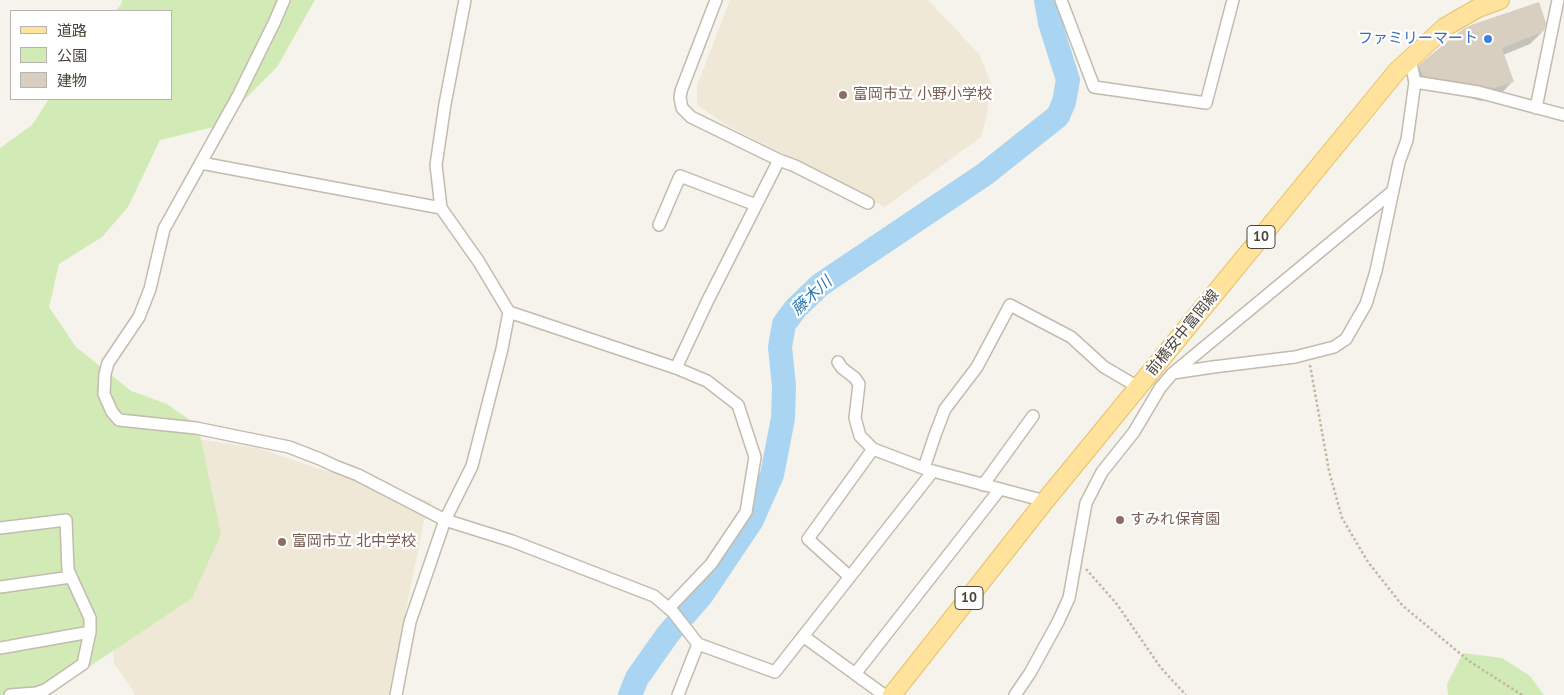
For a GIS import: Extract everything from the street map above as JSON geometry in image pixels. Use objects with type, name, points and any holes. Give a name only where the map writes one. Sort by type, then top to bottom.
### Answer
[{"type":"main road","name":"前橋安中富岡線","points":[[892,695],[1158,362],[1397,71],[1445,27],[1478,8],[1500,0]]},
{"type":"street","points":[[284,0],[238,96],[164,229],[150,289],[139,317],[108,363],[105,374],[104,394],[118,420],[196,428],[289,447],[358,475],[445,520],[512,542],[654,596],[671,610],[698,644],[774,672],[850,577],[928,470],[935,435],[945,409],[977,367],[1010,305],[1071,337],[1104,367],[1138,387]]},
{"type":"street","points":[[465,0],[445,104],[436,166],[441,208],[479,262],[509,312],[676,368],[707,381],[738,405],[756,457],[746,512],[711,564],[671,610]]},
{"type":"street","points":[[716,0],[681,91],[682,108],[691,117],[868,203]]},
{"type":"street","points":[[1061,0],[1094,87],[1206,103],[1233,0]]},
{"type":"street","points":[[1536,108],[1559,24],[1558,0]]},
{"type":"street","points":[[1172,374],[1295,357],[1334,347],[1346,339],[1366,304],[1376,271],[1399,162],[1407,140],[1415,82],[1410,59]]},
{"type":"street","points":[[1415,82],[1478,92],[1564,115]]},
{"type":"street","points":[[676,368],[779,160]]},
{"type":"street","points":[[201,163],[441,208]]},
{"type":"street","points":[[659,225],[680,176],[756,204]]},
{"type":"street","points":[[1015,695],[1030,673],[1069,598],[1086,503],[1102,472],[1134,432],[1160,388],[1172,374],[1393,191]]},
{"type":"street","points":[[396,695],[410,622],[445,520],[472,466],[502,349],[509,312]]},
{"type":"street","points":[[838,362],[842,368],[855,378],[858,384],[856,418],[860,436],[873,450],[928,470],[1046,501]]},
{"type":"street","points":[[1158,362],[1172,374]]},
{"type":"street","points":[[983,485],[1032,416]]},
{"type":"street","points":[[850,577],[808,539],[873,450]]},
{"type":"street","points":[[855,674],[1000,489]]},
{"type":"street","points":[[0,528],[66,520],[68,570],[90,618],[90,632],[83,664],[37,694],[10,695]]},
{"type":"street","points":[[0,588],[71,577]]},
{"type":"street","points":[[0,648],[90,632]]},
{"type":"street","points":[[803,636],[884,695]]},
{"type":"street","points":[[678,695],[698,644]]},
{"type":"street","points":[[0,694],[6,695]]},
{"type":"path","points":[[1309,354],[1329,471],[1342,518],[1368,562],[1402,605],[1470,661],[1522,695]]},
{"type":"path","points":[[1076,557],[1116,603],[1162,668],[1186,695]]},
{"type":"shaded area","name":"富岡市立 小野小学校","points":[[730,0],[928,0],[979,54],[990,80],[987,116],[981,137],[885,207],[725,124],[697,105],[697,86]]},
{"type":"shaded area","name":"富岡市立 北中学校","points":[[163,434],[257,448],[432,502],[424,520],[389,695],[134,695],[134,692],[114,663],[110,621]]},
{"type":"green space","points":[[122,0],[315,0],[277,67],[218,126],[160,140],[128,207],[102,237],[59,264],[49,307],[76,347],[131,391],[167,404],[198,426],[221,534],[192,598],[47,695],[0,695],[0,148],[32,125],[48,100],[172,100],[172,10],[116,10],[121,5]]},
{"type":"green space","points":[[1463,653],[1502,658],[1530,676],[1544,695],[1448,695],[1447,684]]},
{"type":"building","name":"ファミリーマート","points":[[1539,2],[1546,23],[1544,31],[1502,48],[1514,82],[1494,88],[1424,76],[1420,70],[1419,65],[1463,29]]},
{"type":"waterway","name":"藤木川","points":[[630,695],[637,678],[668,634],[701,596],[752,520],[772,475],[783,418],[784,386],[780,347],[784,324],[796,308],[820,285],[985,174],[1058,116],[1064,102],[1068,80],[1050,23],[1046,0]]},
{"type":"place","name":"ファミリーマート","points":[[1488,39]]},
{"type":"place","name":"富岡市立 小野小学校","points":[[843,95]]},
{"type":"place","name":"すみれ保育園","points":[[1120,520]]},
{"type":"place","name":"富岡市立 北中学校","points":[[282,542]]}]
